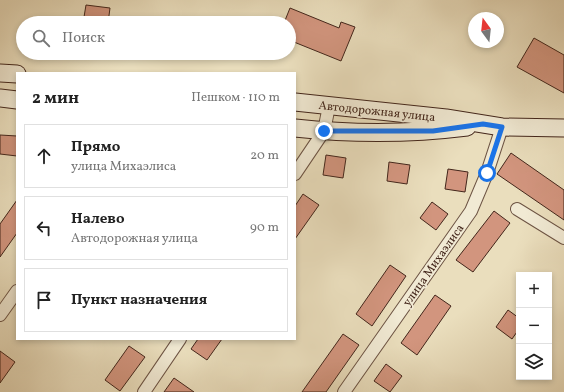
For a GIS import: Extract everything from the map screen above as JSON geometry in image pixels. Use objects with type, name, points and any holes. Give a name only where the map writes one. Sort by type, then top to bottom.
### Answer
[{"type":"main road","points":[[0,73],[16,74]]},
{"type":"main road","points":[[0,98],[16,100]]},
{"type":"main road","name":"Автодорожная улица","points":[[296,102],[446,118],[502,127],[564,128]]},
{"type":"main road","name":"Автодорожная улица","points":[[296,128],[324,131],[433,131],[483,124]]},
{"type":"street","points":[[296,173],[324,131],[329,106]]},
{"type":"street","name":"улица Михаэлиса","points":[[344,392],[471,211],[487,173],[502,127]]},
{"type":"street","points":[[517,209],[564,238]]},
{"type":"street","points":[[0,315],[16,292]]},
{"type":"street","points":[[144,392],[179,340]]},
{"type":"building","points":[[86,5],[110,8],[109,16],[84,16]]},
{"type":"building","points":[[290,8],[339,28],[341,22],[355,27],[341,61],[296,43],[296,16],[287,16]]},
{"type":"building","points":[[534,38],[564,55],[564,93],[517,67]]},
{"type":"building","points":[[0,135],[16,136],[16,156],[0,154]]},
{"type":"building","points":[[511,153],[564,190],[564,220],[497,174]]},
{"type":"building","points":[[326,155],[346,158],[343,178],[323,175]]},
{"type":"building","points":[[389,162],[410,165],[407,184],[387,181]]},
{"type":"building","points":[[448,169],[468,172],[465,192],[445,189]]},
{"type":"building","points":[[303,194],[319,205],[296,238],[296,204]]},
{"type":"building","points":[[16,201],[16,234],[0,257],[0,224]]},
{"type":"building","points":[[432,202],[448,214],[436,230],[420,218]]},
{"type":"building","points":[[494,211],[510,223],[473,272],[456,260]]},
{"type":"building","points":[[390,265],[406,276],[372,326],[356,314]]},
{"type":"building","points":[[435,295],[451,306],[417,355],[401,343]]},
{"type":"building","points":[[508,310],[516,316],[516,333],[512,339],[496,327]]},
{"type":"building","points":[[343,334],[359,345],[326,392],[302,392]]},
{"type":"building","points":[[197,340],[221,340],[207,360],[191,349]]},
{"type":"building","points":[[129,346],[145,357],[120,391],[105,380]]},
{"type":"building","points":[[0,351],[15,362],[0,383]]},
{"type":"building","points":[[386,364],[402,376],[390,392],[374,381]]},
{"type":"building","points":[[174,378],[194,392],[164,392]]},
{"type":"route","points":[[324,131],[433,131],[483,124],[502,127],[487,173]]}]
